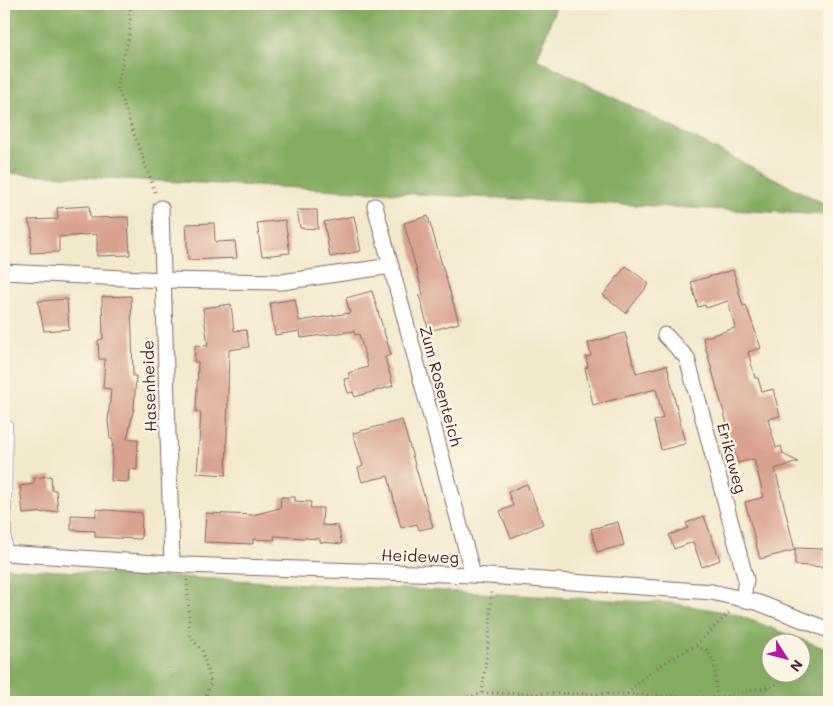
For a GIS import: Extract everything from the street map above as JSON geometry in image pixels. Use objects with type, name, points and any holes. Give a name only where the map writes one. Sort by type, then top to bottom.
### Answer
[{"type":"street","name":"Zum Rosenteich","points":[[375,206],[473,575]]},
{"type":"street","name":"Hasenheide","points":[[161,208],[179,564]]},
{"type":"street","points":[[4,272],[164,280],[282,282],[391,266]]},
{"type":"street","name":"Erikaweg","points":[[666,335],[687,358],[746,580],[743,598]]},
{"type":"street","name":"Heideweg","points":[[6,554],[179,564],[473,575],[712,592],[743,598],[796,616],[829,630]]},
{"type":"lane","points":[[6,554],[8,424]]},
{"type":"path","points":[[130,4],[130,31],[117,86],[161,208]]},
{"type":"path","points":[[179,564],[190,636],[202,652],[211,682],[204,702]]},
{"type":"path","points":[[482,693],[490,627],[491,576]]},
{"type":"path","points":[[621,702],[627,694],[669,659],[695,646],[743,598]]},
{"type":"path","points":[[695,646],[706,650],[714,661],[717,700]]},
{"type":"path","points":[[408,702],[421,700],[468,701],[482,693],[627,694],[717,700],[774,686],[775,684]]},
{"type":"green space","points":[[4,4],[557,4],[537,59],[829,206],[829,215],[4,173]]},
{"type":"green space","points":[[4,568],[670,603],[732,613],[787,634],[760,634],[760,684],[810,684],[810,643],[829,650],[829,702],[4,702]]},
{"type":"building","points":[[89,206],[90,218],[128,217],[130,255],[97,256],[97,234],[59,237],[59,252],[30,253],[32,231],[28,220],[58,219],[57,208]]},
{"type":"building","points":[[297,210],[317,210],[318,229],[300,228]]},
{"type":"building","points":[[354,216],[361,251],[330,257],[324,222]]},
{"type":"building","points":[[428,216],[459,323],[429,331],[419,295],[423,294],[404,223]]},
{"type":"building","points":[[285,220],[290,253],[262,256],[257,223]]},
{"type":"building","points":[[214,223],[215,242],[235,241],[237,258],[188,260],[186,224]]},
{"type":"building","points":[[626,266],[649,284],[626,313],[603,295]]},
{"type":"building","points":[[733,270],[743,306],[746,305],[761,348],[748,352],[755,378],[758,378],[762,392],[773,389],[780,416],[768,419],[776,448],[781,446],[783,454],[798,462],[775,469],[795,550],[760,559],[745,502],[764,497],[754,459],[738,463],[703,338],[735,328],[728,301],[706,308],[705,305],[698,307],[691,282]]},
{"type":"building","points":[[372,291],[391,355],[385,357],[393,386],[355,397],[353,392],[348,393],[344,379],[350,378],[348,373],[368,367],[359,334],[355,335],[354,331],[301,338],[300,331],[275,335],[270,303],[295,299],[299,321],[350,313],[346,298]]},
{"type":"building","points":[[131,296],[133,376],[136,376],[134,408],[127,439],[138,439],[137,470],[129,469],[128,482],[111,481],[113,439],[110,439],[108,421],[111,389],[103,388],[105,359],[99,359],[98,340],[103,339],[102,297]]},
{"type":"building","points":[[67,299],[69,329],[44,331],[38,301]]},
{"type":"building","points":[[231,304],[234,331],[246,330],[249,347],[229,350],[226,475],[197,473],[201,412],[196,412],[198,362],[194,362],[195,345],[208,346],[203,308]]},
{"type":"building","points":[[625,333],[636,373],[667,365],[685,444],[661,450],[654,421],[663,418],[656,389],[593,405],[585,368],[588,367],[586,357],[591,356],[588,343]]},
{"type":"building","points":[[402,420],[433,527],[419,530],[417,524],[401,528],[388,476],[362,482],[358,468],[363,466],[353,433]]},
{"type":"building","points":[[51,476],[52,490],[56,490],[58,511],[23,514],[20,486],[34,484],[34,478]]},
{"type":"building","points":[[527,484],[543,524],[511,538],[500,511],[513,506],[508,492]]},
{"type":"building","points":[[281,497],[295,497],[295,501],[311,502],[310,508],[323,508],[322,525],[338,526],[342,544],[320,542],[320,539],[274,536],[275,540],[253,539],[253,544],[204,542],[206,513],[253,515],[280,508]]},
{"type":"building","points":[[96,509],[142,513],[141,539],[95,537],[95,531],[71,530],[71,515],[96,516]]},
{"type":"building","points":[[704,516],[720,560],[702,567],[693,542],[674,549],[669,535],[688,528],[686,523]]},
{"type":"building","points":[[618,522],[624,545],[597,552],[591,529]]},
{"type":"building","points":[[795,548],[824,549],[824,567],[795,565]]}]
